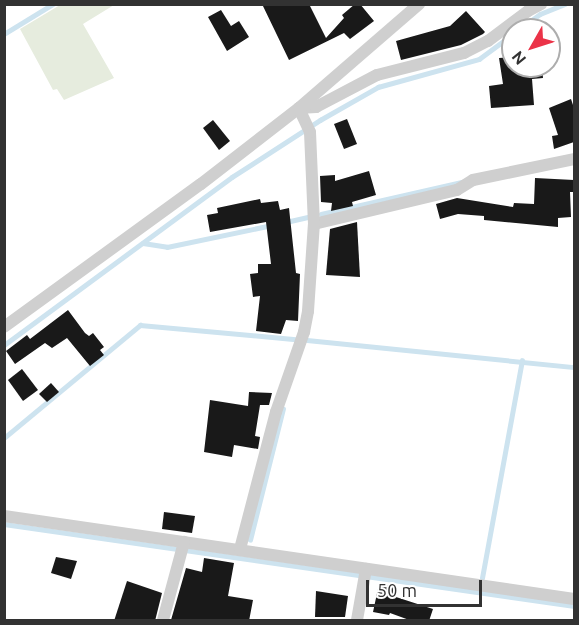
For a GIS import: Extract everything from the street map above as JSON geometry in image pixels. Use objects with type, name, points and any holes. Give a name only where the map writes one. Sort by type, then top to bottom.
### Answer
[{"type":"street","points":[[4,327],[201,184],[299,108],[419,4]]},
{"type":"street","points":[[299,108],[316,107],[377,75],[470,51],[541,4]]},
{"type":"street","points":[[240,549],[276,412],[304,332],[314,224],[309,127],[299,108]]},
{"type":"street","points":[[314,224],[457,190],[468,183],[574,159]]},
{"type":"street","points":[[4,516],[182,548],[240,549],[365,575],[574,599]]},
{"type":"street","points":[[163,621],[182,548]]},
{"type":"street","points":[[357,621],[365,575]]},
{"type":"shaded area","points":[[60,5],[114,5],[83,24],[114,78],[64,100],[57,89],[53,90],[20,29]]},
{"type":"building","points":[[262,4],[309,4],[326,38],[344,18],[342,15],[355,4],[360,4],[374,21],[350,39],[344,33],[289,60]]},
{"type":"building","points":[[221,10],[231,26],[239,21],[249,37],[227,51],[208,17]]},
{"type":"building","points":[[466,11],[485,32],[483,34],[461,45],[401,60],[396,41],[450,26]]},
{"type":"building","points":[[502,78],[543,78],[532,79],[534,105],[491,108],[489,86],[503,84]]},
{"type":"building","points":[[571,99],[574,108],[574,142],[554,149],[552,136],[558,135],[549,108]]},
{"type":"building","points":[[347,119],[357,144],[344,149],[334,124]]},
{"type":"building","points":[[213,120],[230,141],[219,150],[203,128]]},
{"type":"building","points":[[369,171],[376,195],[352,202],[353,206],[331,211],[332,203],[321,202],[320,176],[335,175],[335,181]]},
{"type":"building","points":[[535,178],[574,180],[574,192],[570,192],[571,217],[558,218],[558,227],[484,220],[484,216],[458,214],[440,219],[436,204],[457,198],[513,207],[514,203],[534,204]]},
{"type":"building","points":[[260,199],[261,203],[278,201],[280,210],[289,208],[296,273],[300,274],[298,321],[286,320],[281,334],[256,331],[260,296],[253,297],[250,274],[258,273],[258,264],[271,264],[266,222],[210,232],[207,215],[218,213],[217,208]]},
{"type":"building","points":[[357,222],[360,277],[326,275],[330,229]]},
{"type":"building","points":[[68,310],[85,333],[89,336],[93,333],[104,347],[100,350],[104,355],[90,366],[67,338],[52,348],[45,343],[15,364],[6,351],[27,335],[30,339]]},
{"type":"building","points":[[22,369],[38,390],[23,401],[8,380]]},
{"type":"building","points":[[51,383],[59,392],[47,402],[39,394]]},
{"type":"building","points":[[249,392],[272,393],[269,405],[260,405],[255,436],[260,437],[258,449],[234,445],[232,457],[204,452],[210,400],[248,406]]},
{"type":"building","points":[[164,512],[195,516],[192,533],[162,529]]},
{"type":"building","points":[[56,557],[77,561],[71,579],[51,573]]},
{"type":"building","points":[[204,558],[234,563],[228,596],[253,600],[249,621],[171,620],[186,568],[202,572]]},
{"type":"building","points":[[127,581],[162,593],[155,621],[114,621]]},
{"type":"building","points":[[379,584],[397,587],[396,597],[433,609],[429,621],[412,621],[390,613],[389,615],[373,612]]},
{"type":"building","points":[[316,591],[348,596],[345,617],[315,617]]},
{"type":"waterway","points":[[4,34],[53,4]]},
{"type":"waterway","points":[[534,18],[565,4]]},
{"type":"waterway","points":[[4,345],[232,177],[320,120],[378,87],[479,59],[501,43]]},
{"type":"waterway","points":[[321,214],[462,182]]},
{"type":"waterway","points":[[286,222],[308,217]]},
{"type":"waterway","points":[[143,243],[167,247],[272,225]]},
{"type":"waterway","points":[[4,438],[140,325],[295,339]]},
{"type":"waterway","points":[[307,340],[574,367]]},
{"type":"waterway","points":[[482,578],[522,361]]},
{"type":"waterway","points":[[250,540],[283,409]]},
{"type":"waterway","points":[[4,524],[574,606]]}]
